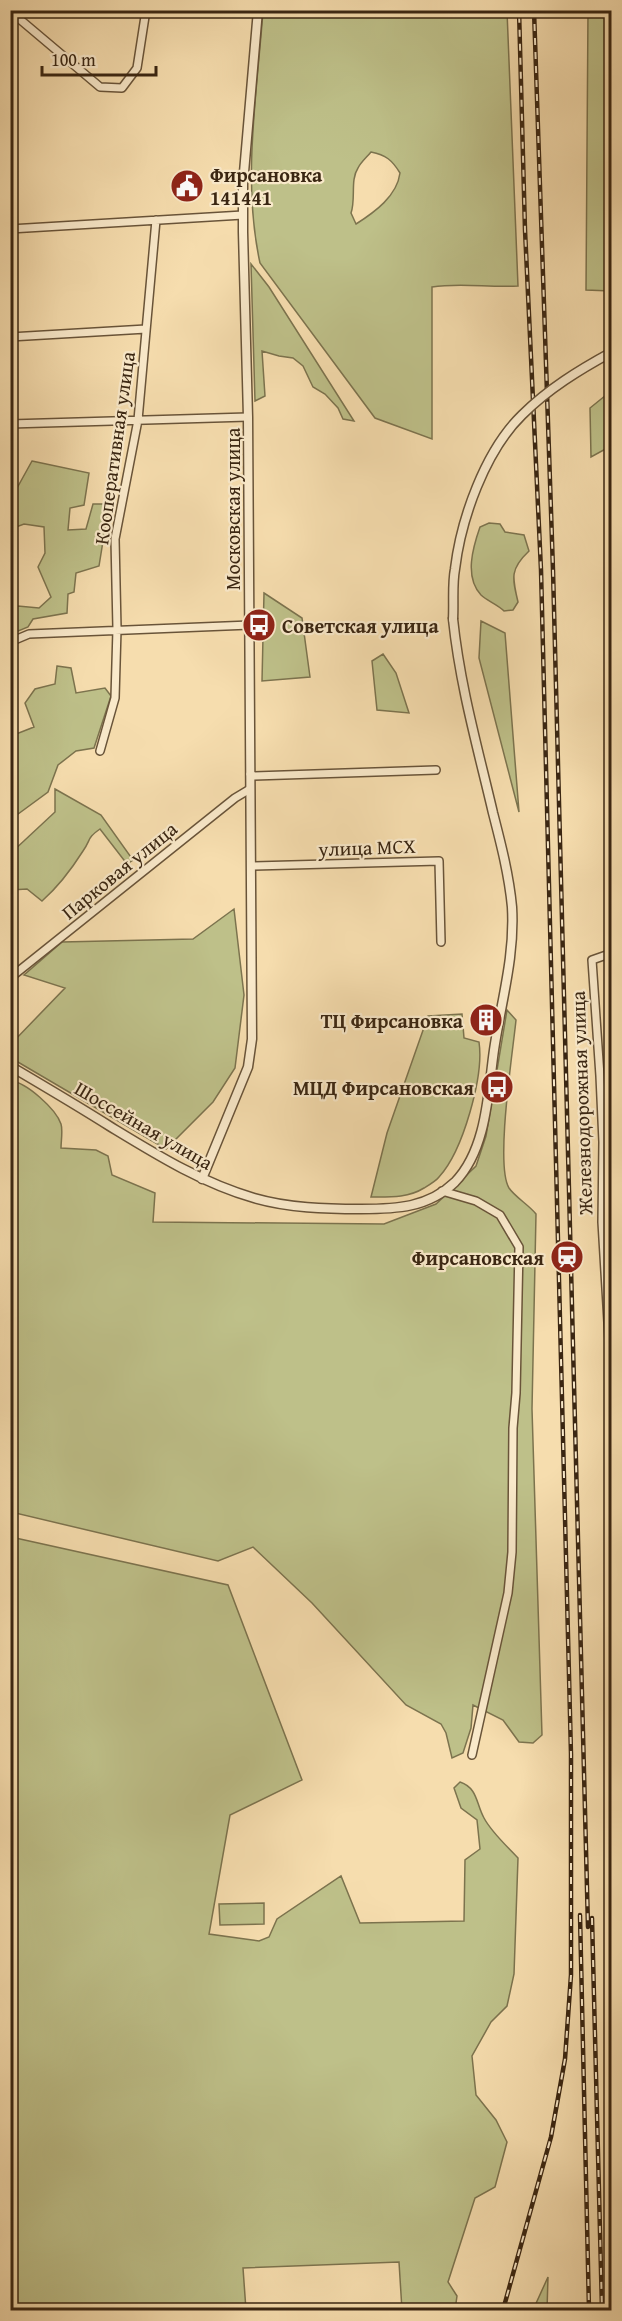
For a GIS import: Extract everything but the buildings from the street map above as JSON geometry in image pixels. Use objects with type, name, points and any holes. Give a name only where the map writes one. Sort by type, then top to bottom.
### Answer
[{"type":"street","points":[[10,11],[100,87],[122,88],[137,68],[146,10]]},
{"type":"street","name":"Московская улица","points":[[202,1179],[248,1066],[252,1039],[248,417],[243,184],[258,10]]},
{"type":"street","points":[[10,229],[243,215]]},
{"type":"street","name":"Кооперативная улица","points":[[100,751],[116,698],[115,539],[138,420],[156,220]]},
{"type":"street","points":[[10,337],[146,329]]},
{"type":"street","name":"Шоссейная улица","points":[[10,1066],[154,1155],[202,1179],[257,1199],[327,1209],[391,1209],[424,1203],[455,1181],[477,1145],[485,1112],[495,1040],[511,956],[512,909],[508,873],[458,663],[453,620],[454,570],[464,523],[480,482],[498,446],[520,416],[567,377],[612,352]]},
{"type":"street","points":[[10,424],[248,417]]},
{"type":"street","points":[[10,642],[29,634],[250,624]]},
{"type":"street","points":[[250,774],[254,776],[436,770]]},
{"type":"street","name":"Парковая улица","points":[[10,978],[235,798],[250,789]]},
{"type":"street","name":"улица МСХ","points":[[251,866],[439,861],[441,942]]},
{"type":"street","name":"Железнодорожная улица","points":[[612,953],[592,960],[602,1131],[602,1205],[612,1389]]},
{"type":"street","points":[[442,1191],[476,1201],[500,1215],[519,1246],[516,1393],[513,1428],[513,1552],[508,1593],[472,1755]]},
{"type":"street","points":[[602,1205],[612,1206]]},
{"type":"green space","points":[[263,11],[507,11],[518,286],[432,287],[432,439],[375,418],[260,263],[252,201],[251,169]],"holes":[[[371,152],[394,165],[400,173],[398,181],[384,203],[356,224],[351,213],[356,173]]]},
{"type":"green space","points":[[588,11],[611,11],[611,291],[586,290]]},
{"type":"green space","points":[[251,264],[269,287],[354,421],[343,419],[338,408],[325,394],[313,387],[303,366],[293,358],[262,351],[265,396],[255,401]]},
{"type":"green space","points":[[611,391],[611,446],[591,457],[590,408]]},
{"type":"green space","points":[[32,461],[89,473],[84,505],[70,508],[68,530],[86,529],[93,504],[109,504],[99,566],[76,573],[74,592],[68,594],[67,613],[33,619],[28,627],[11,634],[11,610],[18,606],[39,608],[51,597],[38,567],[45,553],[44,527],[24,524],[11,529],[11,499]]},
{"type":"green space","points":[[489,523],[500,524],[505,532],[524,535],[529,551],[518,563],[514,574],[518,602],[513,610],[504,611],[483,597],[473,580],[471,571],[475,544],[480,527]]},
{"type":"green space","points":[[264,593],[302,618],[310,677],[262,681]]},
{"type":"green space","points":[[481,621],[505,633],[519,812],[479,658]]},
{"type":"green space","points":[[383,654],[396,673],[409,713],[377,710],[372,661]]},
{"type":"green space","points":[[57,666],[71,668],[76,693],[105,688],[111,696],[94,748],[76,751],[58,765],[48,792],[14,817],[10,811],[11,736],[34,727],[25,703],[35,689],[55,684]]},
{"type":"green space","points":[[55,789],[101,815],[133,860],[127,864],[100,829],[91,837],[64,878],[42,901],[27,889],[11,890],[11,853],[55,812]]},
{"type":"green space","points":[[234,909],[244,995],[235,1068],[213,1102],[166,1149],[11,1058],[11,1044],[65,988],[24,975],[62,942],[193,939]]},
{"type":"green space","points":[[507,1010],[516,1020],[504,1133],[505,1175],[509,1188],[536,1214],[532,1409],[542,1735],[533,1743],[519,1742],[503,1720],[473,1705],[471,1728],[463,1753],[452,1758],[446,1733],[441,1724],[406,1705],[312,1603],[253,1547],[218,1561],[11,1512],[11,1081],[32,1091],[53,1111],[62,1126],[61,1148],[96,1150],[108,1156],[112,1175],[155,1193],[153,1222],[384,1224],[436,1204],[476,1166],[486,1136]]},
{"type":"green space","points":[[462,1014],[464,1038],[479,1042],[480,1056],[475,1093],[464,1132],[456,1150],[439,1177],[424,1188],[405,1195],[371,1197],[387,1133],[428,1016]]},
{"type":"green space","points":[[11,1537],[228,1585],[302,1780],[230,1815],[209,1934],[259,1941],[269,1937],[277,1919],[341,1876],[360,1923],[464,1921],[465,1860],[480,1849],[477,1820],[461,1808],[454,1788],[460,1782],[470,1788],[487,1824],[518,1858],[514,1974],[507,2006],[491,2022],[472,2056],[476,2095],[496,2120],[507,2142],[495,2187],[475,2198],[448,2282],[457,2296],[455,2310],[402,2310],[399,2262],[243,2268],[246,2310],[11,2310]]},
{"type":"green space","points":[[264,1903],[264,1924],[220,1925],[219,1904]]},
{"type":"green space","points":[[548,2277],[547,2310],[533,2310]]},
{"type":"railway","points":[[503,2310],[551,2137],[565,2059],[571,1975],[571,1754],[541,570],[525,230],[519,10]]},
{"type":"railway","points":[[534,10],[553,570],[588,1927]]},
{"type":"railway","points":[[580,1915],[589,2310]]},
{"type":"railway","points":[[592,1918],[602,2310]]},
{"type":"place","name":"Фирсановка 141441","points":[[187,186]]},
{"type":"place","name":"Советская улица","points":[[259,625]]},
{"type":"place","name":"ТЦ Фирсановка","points":[[486,1020]]},
{"type":"place","name":"МЦД Фирсановская","points":[[497,1087]]},
{"type":"place","name":"Фирсановская","points":[[567,1257]]}]
